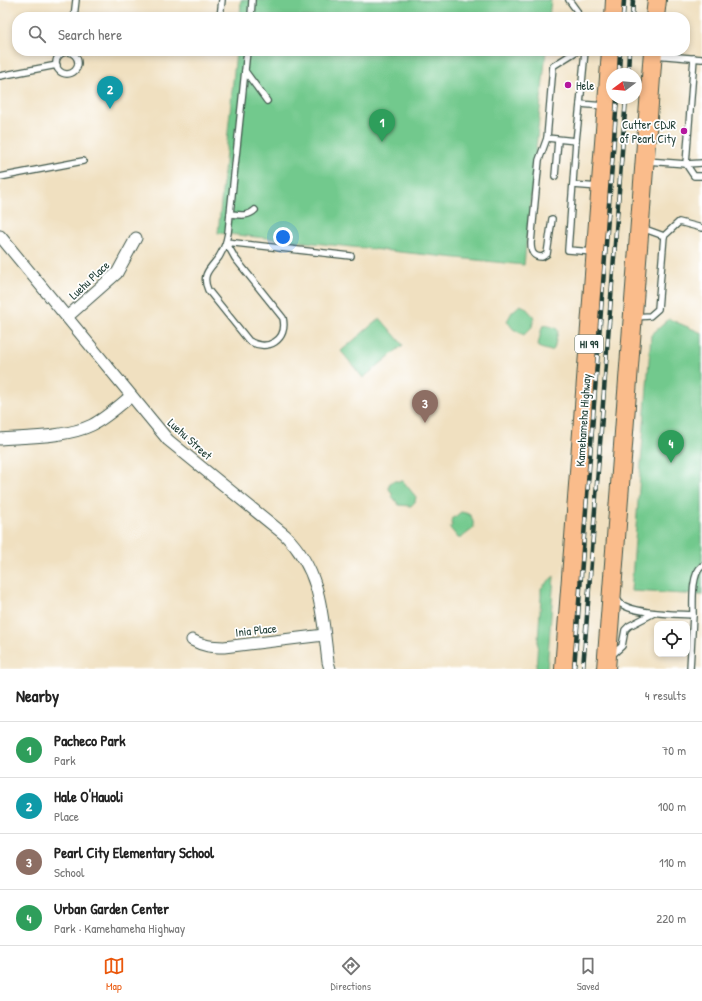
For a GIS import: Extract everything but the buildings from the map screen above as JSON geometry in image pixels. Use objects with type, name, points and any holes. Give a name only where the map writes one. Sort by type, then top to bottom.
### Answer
[{"type":"main road","points":[[614,12],[615,0]]},
{"type":"main road","points":[[656,12],[657,0]]},
{"type":"main road","name":"Kamehameha Highway","points":[[564,669],[611,56]]},
{"type":"main road","points":[[606,664],[653,56]]},
{"type":"street","name":"Luehu Place","points":[[67,316],[117,273],[136,238]]},
{"type":"street","name":"Luehu Street","points":[[2,242],[67,316],[161,432],[176,447],[285,535],[300,552],[311,572],[316,586],[330,669]]},
{"type":"street","points":[[0,439],[67,433],[79,430],[99,421],[131,396]]},
{"type":"street","name":"Inia Place","points":[[192,640],[212,647],[224,647],[324,635]]},
{"type":"lane","points":[[75,12],[76,0]]},
{"type":"lane","points":[[221,12],[222,0]]},
{"type":"lane","points":[[251,12],[252,0]]},
{"type":"lane","points":[[569,0],[577,12]]},
{"type":"lane","points":[[226,242],[234,258],[283,318],[284,330],[277,341],[271,344],[265,346],[259,345],[249,340],[208,290],[205,284],[207,273],[218,258],[226,242],[246,56]]},
{"type":"lane","points":[[552,219],[547,254],[542,257],[534,255],[532,253],[531,243],[539,160],[547,138],[553,66],[569,56]]},
{"type":"lane","points":[[584,56],[580,90],[568,250],[596,252]]},
{"type":"lane","points":[[678,56],[702,59]]},
{"type":"lane","points":[[694,58],[686,164],[694,176],[702,176]]},
{"type":"lane","points":[[0,76],[57,65]]},
{"type":"lane","points":[[245,71],[267,102]]},
{"type":"lane","points":[[551,84],[558,80]]},
{"type":"lane","points":[[550,105],[556,102]]},
{"type":"lane","points":[[580,104],[607,107]]},
{"type":"lane","points":[[547,138],[576,141]]},
{"type":"lane","points":[[554,176],[558,140]]},
{"type":"lane","points":[[0,177],[83,161]]},
{"type":"lane","points":[[644,161],[686,164],[702,163]]},
{"type":"lane","points":[[573,185],[601,187]]},
{"type":"lane","points":[[230,214],[243,216],[251,214],[255,210]]},
{"type":"lane","points":[[632,317],[650,316],[658,309],[664,236],[680,222],[702,228]]},
{"type":"lane","points":[[639,228],[664,236]]},
{"type":"lane","points":[[226,242],[351,256]]},
{"type":"lane","points":[[690,669],[694,579],[698,569],[702,566]]},
{"type":"lane","points":[[612,586],[619,602],[628,608],[654,613],[693,615]]},
{"type":"lane","points":[[606,664],[622,646],[625,630],[629,626],[654,613]]},
{"type":"green space","points":[[241,0],[551,0],[550,12],[240,12]]},
{"type":"green space","points":[[236,56],[545,56],[524,265],[218,233]]},
{"type":"green space","points":[[520,305],[525,307],[534,317],[532,327],[524,335],[513,329],[507,321],[512,312]]},
{"type":"green space","points":[[380,318],[403,345],[363,378],[341,351]]},
{"type":"green space","points":[[669,319],[702,333],[702,595],[631,591],[651,335]]},
{"type":"green space","points":[[545,325],[556,328],[558,331],[554,349],[551,351],[540,348],[538,345],[542,327]]},
{"type":"green space","points":[[393,481],[403,481],[416,497],[415,502],[411,506],[399,505],[392,496],[389,489],[389,484]]},
{"type":"green space","points":[[461,512],[470,515],[474,528],[461,538],[458,538],[450,528],[452,525],[451,520]]},
{"type":"green space","points":[[554,576],[547,669],[536,669],[541,588]]},
{"type":"railway","points":[[623,12],[624,0]]},
{"type":"railway","points":[[632,12],[633,0]]},
{"type":"railway","points":[[619,68],[620,56]]},
{"type":"railway","points":[[628,68],[629,56]]},
{"type":"railway","points":[[574,669],[617,104]]},
{"type":"railway","points":[[583,669],[626,104]]},
{"type":"place","name":"Hele","points":[[568,85]]},
{"type":"place","name":"Hale O'Hauoli","points":[[110,109]]},
{"type":"place","name":"Cutter CDJR of Pearl City","points":[[684,131]]},
{"type":"place","name":"Pacheco Park","points":[[382,142]]},
{"type":"place","name":"Pearl City Elementary School","points":[[425,423]]},
{"type":"place","name":"Urban Garden Center","points":[[671,463]]}]
